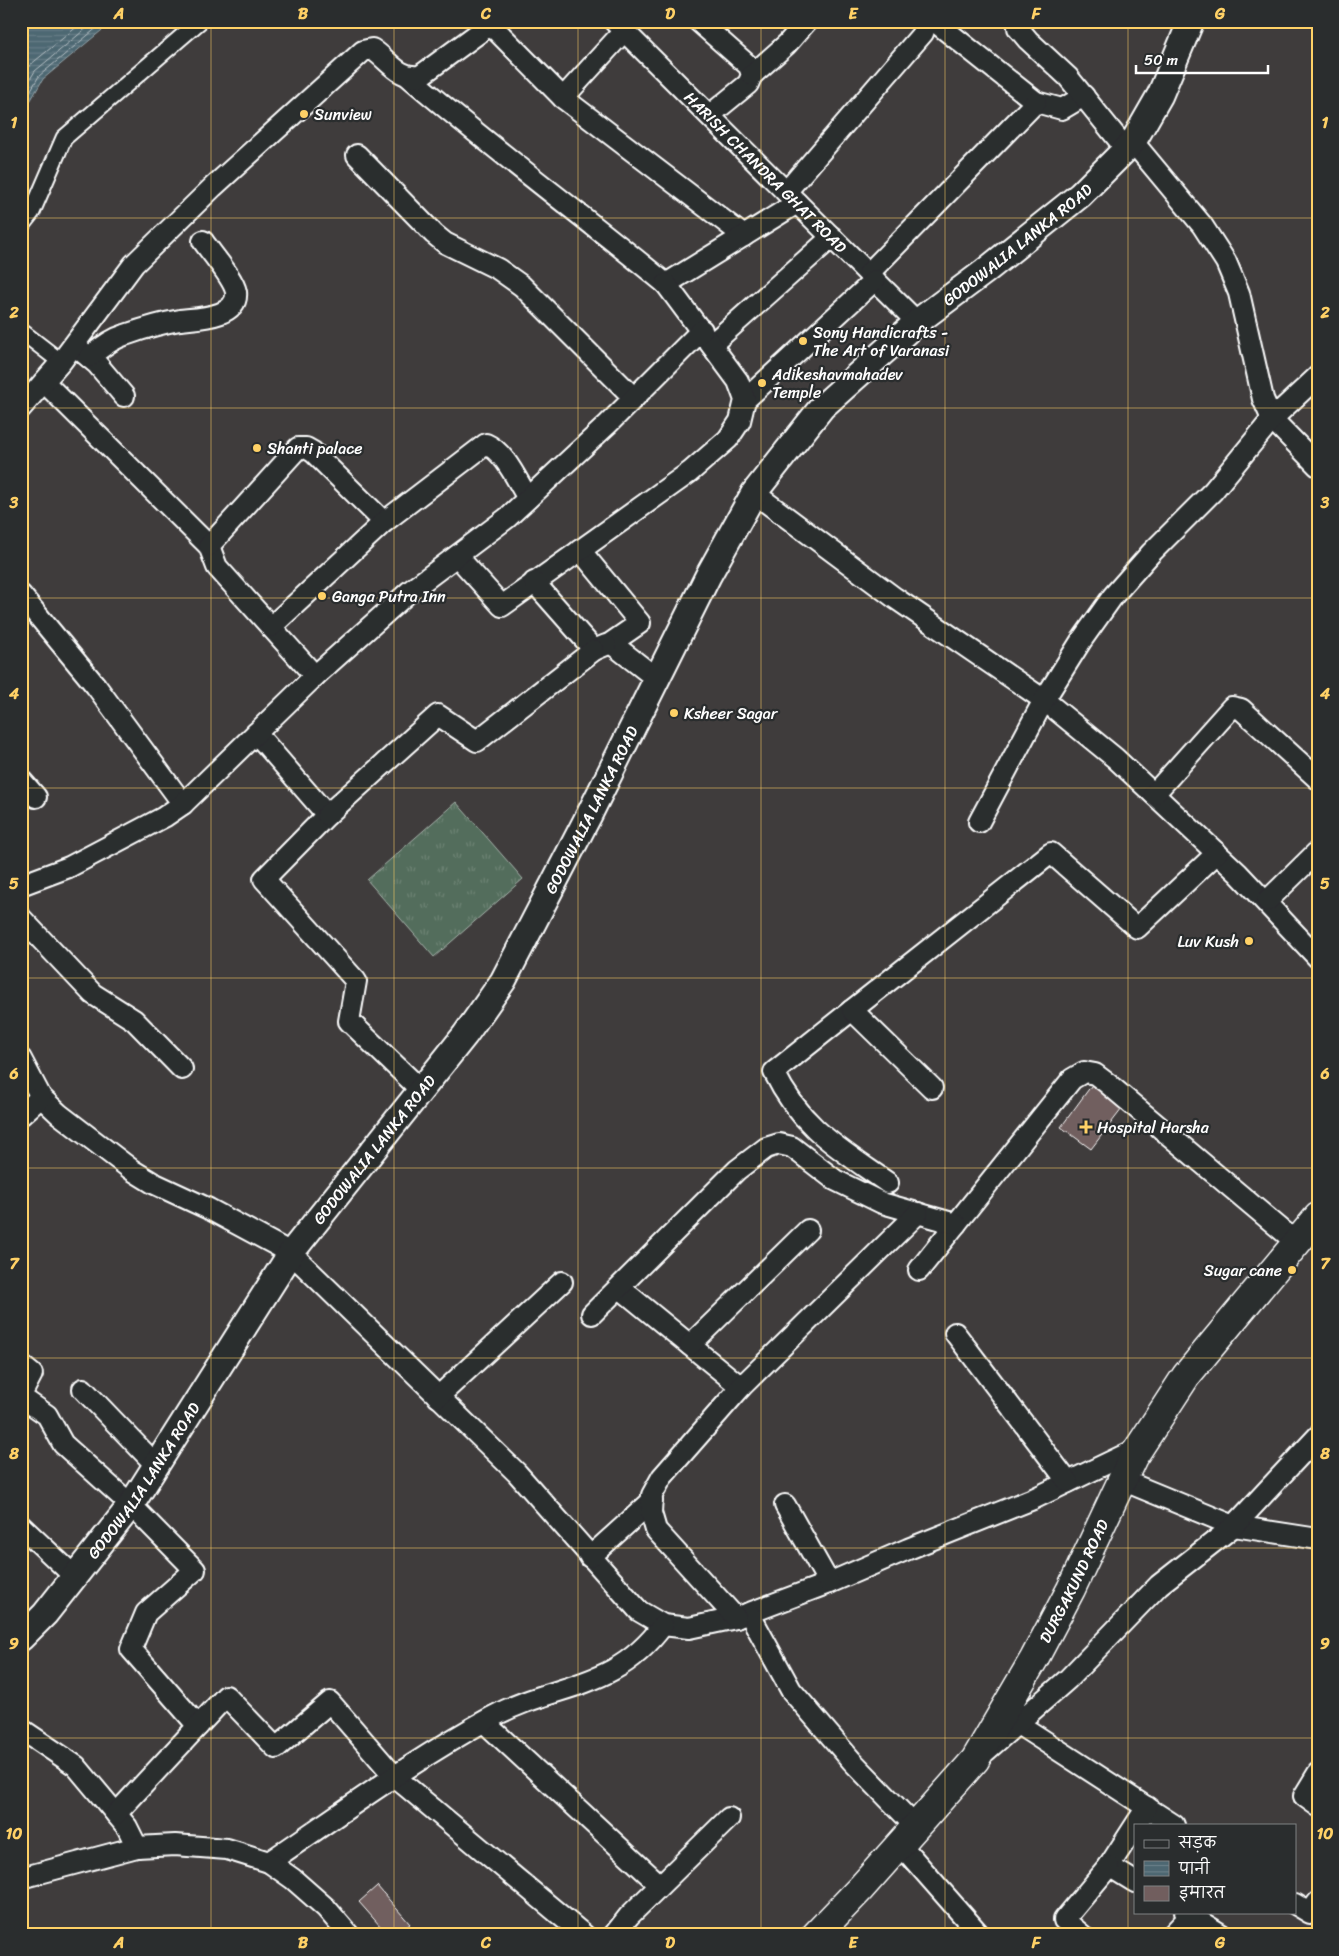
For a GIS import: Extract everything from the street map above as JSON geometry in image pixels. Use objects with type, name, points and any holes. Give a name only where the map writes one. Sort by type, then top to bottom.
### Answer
[{"type":"main road","name":"DURGAKUND ROAD","points":[[816,1935],[975,1760],[1062,1607],[1139,1448],[1186,1376],[1318,1216]]},
{"type":"street","points":[[21,226],[32,212],[64,138],[200,21]]},
{"type":"street","points":[[698,21],[749,66],[752,75]]},
{"type":"street","points":[[710,115],[748,84],[752,75],[787,44],[807,21]]},
{"type":"street","points":[[1018,21],[1018,28],[1028,40],[1068,78],[1202,225],[1226,262],[1239,293],[1263,399],[1272,419],[1318,466]]},
{"type":"street","name":"GODOWALIA LANKA ROAD","points":[[21,1638],[45,1614],[131,1505],[155,1464],[291,1253],[465,1035],[503,981],[708,576],[754,493],[822,407],[917,322],[984,272],[1080,195],[1130,146],[1160,95],[1192,21]]},
{"type":"street","points":[[666,284],[744,236],[792,198],[923,33],[928,22],[1036,102],[1062,110],[1084,96]]},
{"type":"street","points":[[410,77],[420,76],[429,71],[493,23],[564,98],[744,236]]},
{"type":"street","points":[[564,98],[619,26]]},
{"type":"street","name":"HARISH CHANDRA GHAT ROAD","points":[[619,26],[917,322]]},
{"type":"street","points":[[81,351],[134,264],[213,187],[363,51],[372,49],[400,73],[410,77],[482,140],[589,220],[666,284],[738,381],[745,400]]},
{"type":"street","points":[[456,556],[502,606],[690,472],[728,439],[740,421],[745,400],[872,276],[1036,102]]},
{"type":"street","points":[[357,155],[445,243],[498,269],[522,286],[634,398]]},
{"type":"street","points":[[22,884],[69,868],[164,817],[183,804],[315,676],[410,591],[507,518],[634,398],[832,237]]},
{"type":"street","points":[[21,408],[61,362],[81,351],[122,336],[180,320],[212,317],[229,308],[236,293],[233,284],[203,241]]},
{"type":"street","points":[[21,331],[61,362]]},
{"type":"street","points":[[81,351],[124,396]]},
{"type":"street","points":[[979,822],[1044,700],[1080,641],[1113,596],[1151,553],[1212,491],[1272,419],[1318,376]]},
{"type":"street","points":[[44,382],[209,546],[217,567],[315,676]]},
{"type":"street","points":[[271,627],[384,522],[486,444],[493,447],[499,454],[528,498]]},
{"type":"street","points":[[209,546],[298,448],[306,448],[313,452],[384,522]]},
{"type":"street","points":[[754,493],[895,598],[1044,700],[1115,758],[1267,901],[1318,958]]},
{"type":"street","points":[[421,1090],[349,1022],[356,981],[264,878],[327,815],[438,714],[477,741],[602,646],[640,623],[580,550]]},
{"type":"street","points":[[534,582],[602,646],[657,679]]},
{"type":"street","points":[[21,595],[96,686],[183,804]]},
{"type":"street","points":[[1154,794],[1232,707],[1241,709],[1318,779]]},
{"type":"street","points":[[256,733],[327,815]]},
{"type":"street","points":[[21,780],[36,797]]},
{"type":"street","points":[[1267,901],[1318,851]]},
{"type":"street","points":[[888,1183],[810,1126],[785,1094],[774,1072],[1051,853],[1137,928],[1217,853]]},
{"type":"street","points":[[21,918],[93,994],[134,1020],[182,1069]]},
{"type":"street","points":[[852,1010],[932,1088]]},
{"type":"street","points":[[21,1059],[42,1097],[74,1125],[153,1183],[209,1209],[291,1253],[517,1473],[639,1611],[663,1625],[689,1628],[743,1616],[1034,1500],[1139,1448]]},
{"type":"street","points":[[919,1270],[1072,1079],[1084,1072],[1095,1074],[1296,1242]]},
{"type":"street","points":[[21,1115],[42,1097]]},
{"type":"street","points":[[592,1314],[737,1170],[766,1148],[779,1144],[792,1147],[835,1180],[882,1203],[956,1224]]},
{"type":"street","points":[[918,1213],[741,1387],[662,1477],[652,1495],[651,1513],[656,1530],[743,1616],[791,1690],[852,1761],[980,1935]]},
{"type":"street","points":[[690,1345],[808,1230]]},
{"type":"street","points":[[438,1397],[562,1282]]},
{"type":"street","points":[[620,1288],[741,1387]]},
{"type":"street","points":[[955,1333],[1068,1482]]},
{"type":"street","points":[[21,1365],[32,1374],[21,1396],[47,1415],[64,1444],[131,1505],[194,1570],[146,1613],[131,1649],[198,1726]]},
{"type":"street","points":[[83,1390],[155,1464]]},
{"type":"street","points":[[975,1760],[1068,1678],[1158,1585],[1234,1526],[1318,1436]]},
{"type":"street","points":[[1122,1480],[1234,1526],[1318,1539]]},
{"type":"street","points":[[590,1557],[652,1501]]},
{"type":"street","points":[[785,1505],[829,1583]]},
{"type":"street","points":[[21,1526],[75,1576]]},
{"type":"street","points":[[270,1862],[395,1777],[484,1722],[523,1704],[591,1682],[616,1668],[635,1656],[651,1642],[663,1625]]},
{"type":"street","points":[[116,1814],[226,1696],[276,1748],[330,1702],[395,1777],[584,1935]]},
{"type":"street","points":[[484,1722],[660,1885]]},
{"type":"street","points":[[1018,1724],[1172,1824]]},
{"type":"street","points":[[21,1729],[76,1766],[127,1828],[136,1847]]},
{"type":"street","points":[[1318,1773],[1304,1796],[1318,1806]]},
{"type":"street","points":[[1136,1824],[1147,1807]]},
{"type":"street","points":[[614,1935],[629,1916],[729,1818]]},
{"type":"street","points":[[1082,1935],[1064,1920],[1109,1866],[1134,1827]]},
{"type":"street","points":[[21,1878],[136,1847],[175,1845],[227,1849],[270,1862],[306,1891],[349,1935]]},
{"type":"street","points":[[1109,1866],[1134,1881]]},
{"type":"street","points":[[1296,1905],[1310,1913],[1318,1902]]},
{"type":"street","points":[[1172,1935],[1188,1914],[1222,1935]]},
{"type":"green space","points":[[456,802],[523,879],[434,957],[367,880]]},
{"type":"water","points":[[21,21],[113,21],[43,79],[21,117]]},
{"type":"building","points":[[1094,1082],[1125,1105],[1091,1149],[1061,1127]]},
{"type":"building","points":[[377,1886],[410,1924],[397,1935],[388,1935],[359,1902]]},
{"type":"place","name":"Sunview","points":[[304,114]]},
{"type":"place","name":"Sony Handicrafts - The Art of Varanasi","points":[[803,341]]},
{"type":"place","name":"Adikeshavmahadev Temple","points":[[762,383]]},
{"type":"place","name":"Shanti palace","points":[[257,448]]},
{"type":"place","name":"Ganga Putra Inn","points":[[322,596]]},
{"type":"place","name":"Ksheer Sagar","points":[[674,713]]},
{"type":"place","name":"Luv Kush","points":[[1249,941]]},
{"type":"place","name":"Hospital Harsha","points":[[1086,1127]]},
{"type":"place","name":"Sugar cane","points":[[1292,1270]]}]
